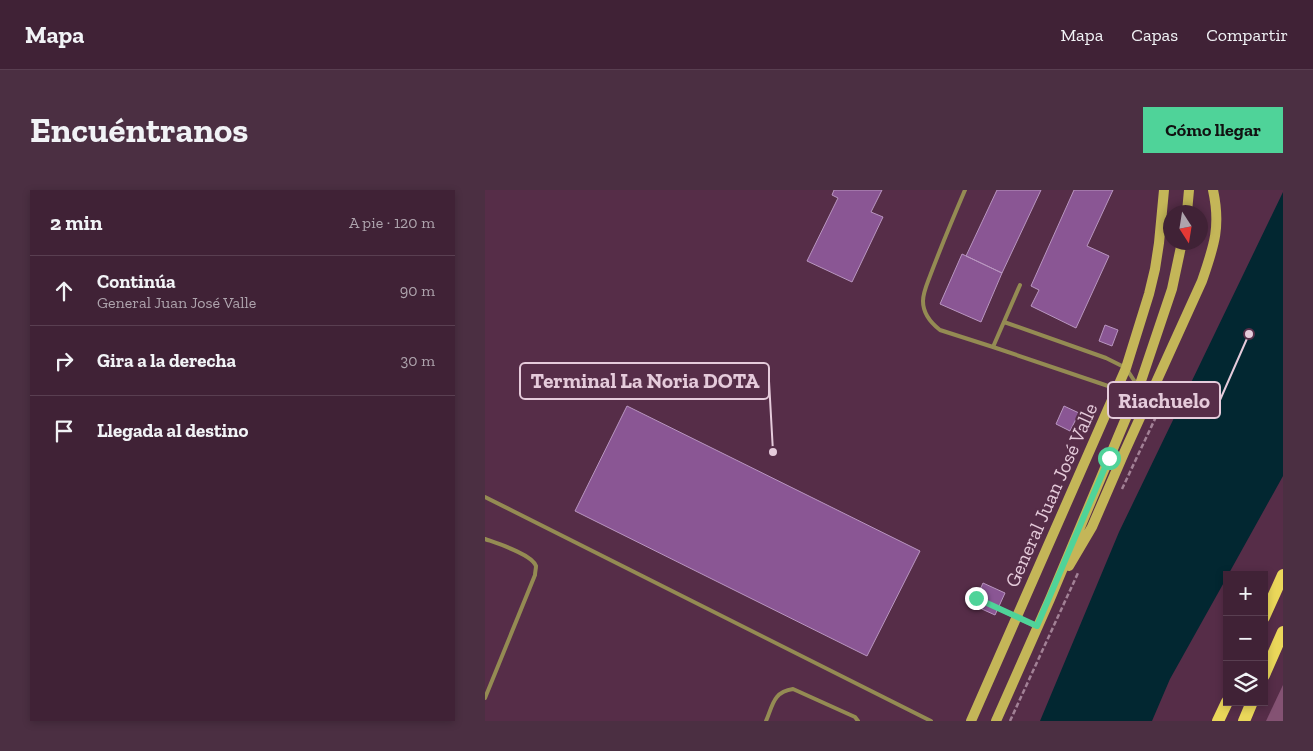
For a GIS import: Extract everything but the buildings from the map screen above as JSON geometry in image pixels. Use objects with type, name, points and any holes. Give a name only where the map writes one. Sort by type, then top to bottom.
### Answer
[{"type":"main road","name":"General Juan José Valle","points":[[971,721],[1126,368],[1155,269],[1164,190]]},
{"type":"main road","points":[[1188,205],[1189,190]]},
{"type":"main road","points":[[1049,599],[1093,527],[1124,453],[1202,281],[1212,252],[1217,229],[1217,208],[1213,190]]},
{"type":"main road","name":"General Juan José Valle","points":[[996,721],[1139,387],[1172,289],[1181,250]]},
{"type":"main road","points":[[1264,616],[1283,575]]},
{"type":"main road","points":[[1268,666],[1283,632]]},
{"type":"main road","points":[[1218,721],[1225,706]]},
{"type":"main road","points":[[1244,721],[1250,706]]},
{"type":"lane","points":[[965,190],[937,256],[923,296],[927,317],[932,324],[939,330],[1117,389],[1139,387],[1126,368],[1106,358],[1004,322]]},
{"type":"lane","points":[[993,347],[1020,285]]},
{"type":"lane","points":[[485,497],[931,721]]},
{"type":"lane","points":[[485,539],[523,555],[536,566],[535,575],[485,698]]},
{"type":"lane","points":[[976,598],[1037,626]]},
{"type":"lane","points":[[766,721],[777,696],[784,691],[793,689],[855,716],[858,721]]},
{"type":"shaded area","points":[[1283,685],[1283,721],[1266,721]]},
{"type":"water","points":[[1283,192],[1283,476],[1230,571],[1223,571],[1223,584],[1170,679],[1152,721],[1040,721],[1119,532]]},
{"type":"place","name":"Riachuelo","points":[[1249,334]]},
{"type":"place","name":"Terminal La Noria DOTA","points":[[773,452]]},
{"type":"route","points":[[976,598],[1037,626],[1109,458]]}]
